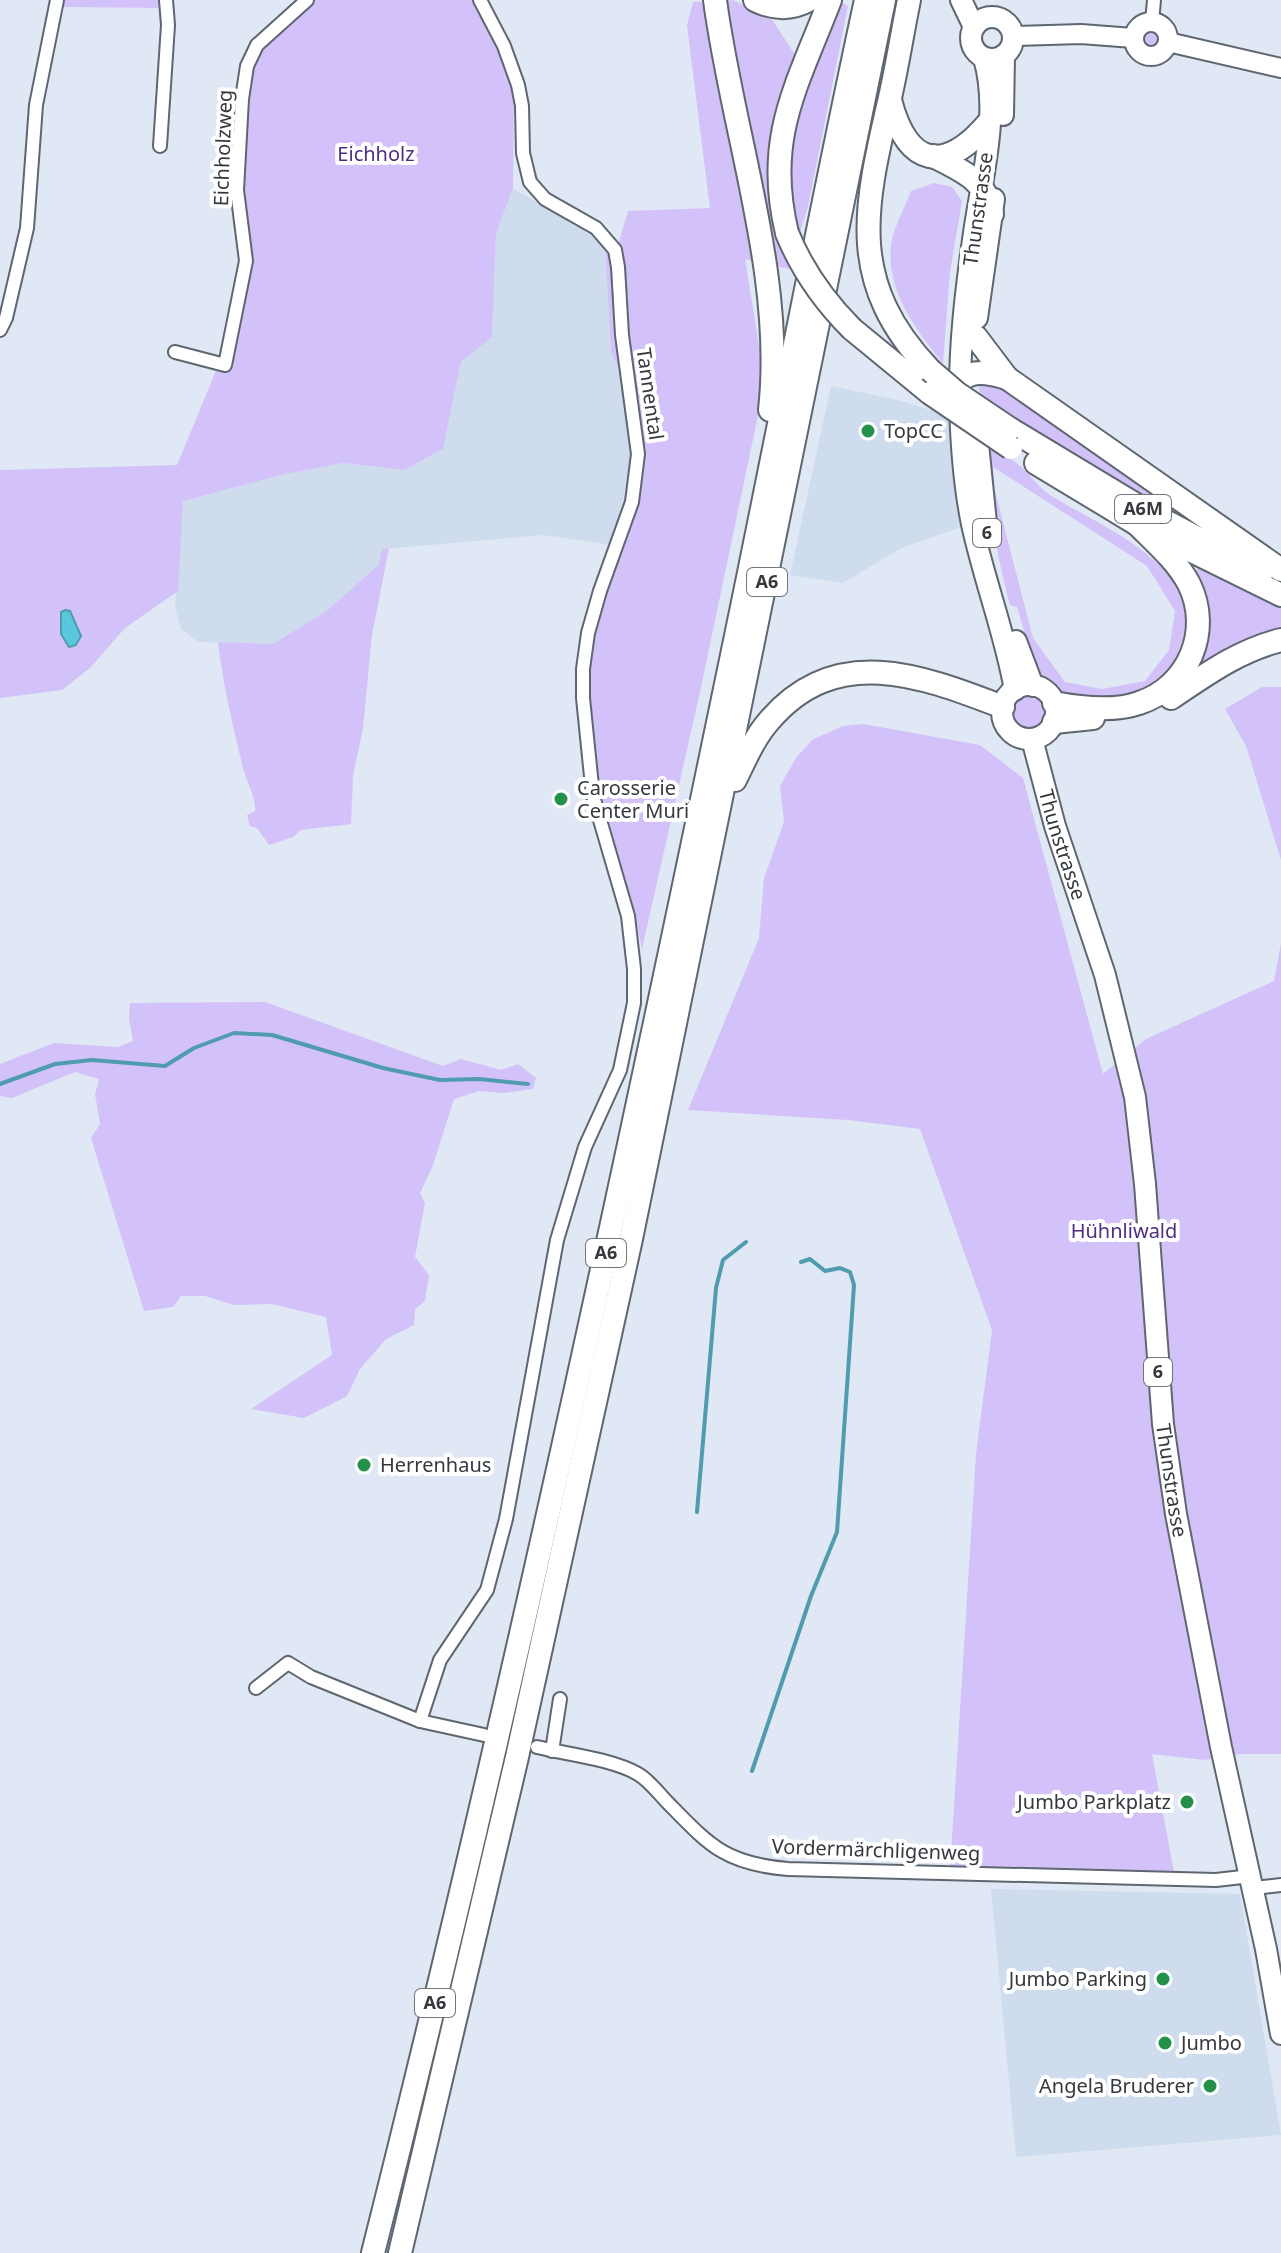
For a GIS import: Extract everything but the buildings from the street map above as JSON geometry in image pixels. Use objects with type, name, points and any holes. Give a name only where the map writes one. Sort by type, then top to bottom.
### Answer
[{"type":"highway","points":[[715,0],[752,196],[771,322],[773,388],[761,467],[761,514]]},
{"type":"highway","points":[[755,0],[782,8],[809,0]]},
{"type":"highway","name":"A6M","points":[[830,0],[794,91],[782,136],[778,173],[787,233],[817,289],[852,329],[1137,524],[1281,595]]},
{"type":"highway","name":"A6","points":[[373,2253],[459,1901],[560,1463],[761,514],[866,0]]},
{"type":"highway","name":"A6","points":[[400,2253],[553,1597],[721,805],[884,0]]},
{"type":"highway","points":[[909,0],[890,99],[896,126],[903,139],[913,148],[963,172],[981,185],[992,214]]},
{"type":"highway","name":"A6M","points":[[890,99],[871,189],[868,225],[871,262],[882,303],[930,381]]},
{"type":"highway","points":[[933,156],[954,153],[968,146],[989,122]]},
{"type":"highway","points":[[976,337],[1007,378],[1281,570]]},
{"type":"highway","points":[[967,377],[1007,378]]},
{"type":"highway","name":"A6M","points":[[1010,438],[1281,581]]},
{"type":"highway","points":[[1054,712],[1139,704],[1172,684],[1193,653],[1198,618],[1189,584],[1180,569],[1137,524]]},
{"type":"highway","points":[[1054,712],[1125,717],[1142,714],[1162,705],[1225,661],[1281,640]]},
{"type":"highway","points":[[721,805],[767,723],[796,696],[835,677],[894,672],[1017,694]]},
{"type":"main road","points":[[961,0],[982,22],[1007,24],[1012,36],[1011,47],[994,56],[973,48],[971,41],[982,22]]},
{"type":"main road","points":[[971,0],[982,22]]},
{"type":"main road","name":"Thunstrasse","points":[[994,56],[989,122],[966,290],[967,377],[989,543],[1012,628],[1017,694]]},
{"type":"main road","name":"Thunstrasse","points":[[967,377],[976,337],[1002,121],[994,56]]},
{"type":"main road","points":[[1046,692],[1054,712],[1046,734],[1032,739],[1024,739],[1009,731],[1002,715],[1017,694],[1046,692]]},
{"type":"main road","name":"Thunstrasse","points":[[1032,739],[1055,826],[1105,975],[1135,1097],[1171,1486],[1281,2034]]},
{"type":"street","points":[[0,330],[6,318],[27,228],[36,105],[57,0]]},
{"type":"street","points":[[160,146],[168,25],[166,0]]},
{"type":"street","name":"Eichholzweg","points":[[175,352],[225,365],[246,261],[237,190],[247,66],[263,38],[307,0]]},
{"type":"street","name":"Tannental","points":[[420,1721],[435,1670],[482,1598],[492,1576],[506,1519],[557,1240],[579,1164],[620,1070],[635,993],[627,906],[593,796],[584,724],[583,669],[594,611],[625,526],[637,475],[637,432],[622,335],[618,267],[615,250],[605,236],[545,199],[530,182],[523,153],[522,106],[518,85],[504,46],[480,0]]},
{"type":"street","points":[[1152,22],[1154,0]]},
{"type":"street","points":[[1152,22],[1163,26],[1168,42],[1159,55],[1148,56],[1135,48],[1133,38],[1137,28],[1152,22]]},
{"type":"street","points":[[1012,36],[1081,34],[1133,38]]},
{"type":"street","points":[[1168,42],[1281,68]]},
{"type":"street","points":[[256,1688],[288,1663],[311,1677],[420,1721],[484,1735]]},
{"type":"street","points":[[552,1751],[560,1699]]},
{"type":"street","name":"Vordermärchligenweg","points":[[537,1747],[638,1774],[709,1844],[726,1855],[755,1865],[788,1869],[1203,1880],[1281,1885]]},
{"type":"shaded area","points":[[513,188],[605,244],[611,353],[621,372],[633,456],[612,545],[543,535],[383,549],[379,564],[328,610],[273,644],[198,642],[181,629],[175,607],[183,501],[285,474],[343,463],[404,470],[443,449],[461,362],[492,337],[496,234]]},
{"type":"shaded area","points":[[831,386],[898,400],[956,418],[967,525],[901,548],[843,583],[790,575]]},
{"type":"shaded area","points":[[991,1889],[1240,1894],[1281,2135],[1016,2157]]},
{"type":"green space","points":[[63,0],[165,0],[165,8],[62,7]]},
{"type":"green space","name":"Eichholz","points":[[311,0],[475,0],[499,47],[514,87],[513,188],[496,234],[492,337],[461,362],[443,449],[404,470],[343,463],[285,474],[183,501],[178,591],[125,628],[90,668],[62,690],[0,698],[0,470],[177,465],[227,344],[245,262],[239,209],[251,60]]},
{"type":"green space","points":[[733,0],[773,21],[801,64],[814,72],[840,1],[848,6],[808,206],[789,269],[745,259],[765,382],[642,949],[633,905],[601,808],[588,720],[588,662],[633,456],[621,372],[611,353],[605,244],[618,245],[628,211],[710,208],[687,25],[693,2]]},
{"type":"green space","points":[[1150,30],[1159,39],[1150,48],[1141,39]]},
{"type":"green space","points":[[934,183],[952,187],[962,201],[950,272],[943,363],[905,309],[893,278],[891,262],[892,238],[911,191]]},
{"type":"green space","points":[[978,378],[998,381],[1197,517],[1208,535],[981,401]]},
{"type":"green space","points":[[983,441],[1019,465],[1050,495],[1127,540],[1151,558],[1170,578],[1182,602],[1185,629],[1174,660],[1160,678],[1130,693],[1095,696],[1087,703],[1062,696],[1041,682],[1024,651],[1027,641],[1017,607],[1010,605],[992,523]],"holes":[[[993,467],[1147,566],[1175,611],[1169,650],[1145,681],[1102,689],[1065,682],[1033,638],[995,491]]]},
{"type":"green space","points":[[389,548],[372,635],[363,728],[353,776],[351,824],[301,830],[293,837],[269,845],[257,828],[250,826],[247,815],[255,811],[254,801],[232,721],[218,642],[273,644],[328,610],[379,564],[382,549]]},
{"type":"green space","points":[[1199,567],[1281,604],[1281,636],[1192,677],[1191,576]]},
{"type":"green space","points":[[1262,687],[1281,687],[1281,860],[1246,746],[1225,709]]},
{"type":"green space","points":[[1030,693],[1044,698],[1049,712],[1044,726],[1030,731],[1016,726],[1011,712],[1016,698]]},
{"type":"green space","name":"Hühnliwald","points":[[863,724],[980,745],[1023,778],[1103,1074],[1146,1039],[1274,981],[1281,943],[1281,1754],[1240,1754],[1204,1760],[1152,1754],[1174,1872],[950,1870],[976,1454],[992,1330],[920,1129],[848,1120],[688,1110],[759,938],[764,878],[784,822],[780,786],[796,758],[812,740],[843,726]]},
{"type":"green space","points":[[265,1002],[443,1066],[461,1059],[501,1070],[518,1064],[536,1078],[533,1089],[504,1093],[479,1091],[454,1099],[432,1168],[420,1193],[425,1203],[415,1257],[429,1275],[425,1301],[415,1309],[414,1325],[386,1339],[360,1369],[347,1396],[304,1418],[251,1409],[332,1355],[326,1317],[272,1304],[234,1305],[205,1296],[181,1296],[173,1307],[144,1311],[91,1138],[100,1124],[95,1094],[99,1079],[75,1072],[12,1098],[0,1096],[0,1064],[54,1043],[118,1047],[133,1041],[130,1003]]},
{"type":"water","points":[[70,611],[81,636],[76,645],[69,647],[61,634],[61,612]]},
{"type":"waterway","points":[[0,1084],[55,1064],[92,1060],[165,1066],[194,1048],[234,1033],[272,1035],[383,1068],[440,1080],[479,1079],[528,1084]]},
{"type":"waterway","points":[[697,1512],[716,1288],[723,1260],[746,1242]]},
{"type":"waterway","points":[[752,1771],[811,1596],[837,1532],[854,1285],[850,1272],[840,1268],[825,1271],[810,1259],[801,1262]]},
{"type":"place","name":"TopCC","points":[[868,431]]},
{"type":"place","name":"Carosserie Center Muri","points":[[561,799]]},
{"type":"place","name":"Herrenhaus","points":[[364,1465]]},
{"type":"place","name":"Jumbo Parkplatz","points":[[1187,1802]]},
{"type":"place","name":"Jumbo Parking","points":[[1163,1979]]},
{"type":"place","name":"Jumbo","points":[[1165,2043]]},
{"type":"place","name":"Angela Bruderer","points":[[1210,2086]]}]
